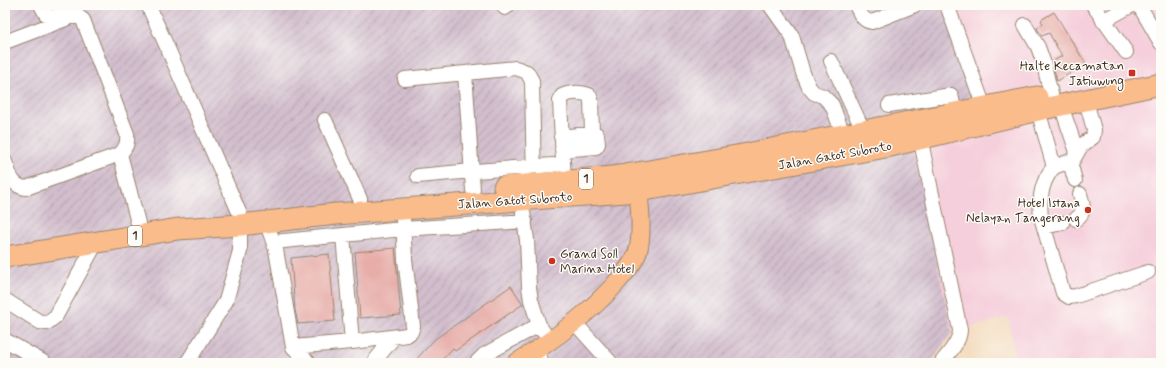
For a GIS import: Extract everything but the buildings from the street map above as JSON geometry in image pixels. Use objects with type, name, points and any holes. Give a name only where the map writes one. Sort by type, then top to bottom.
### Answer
[{"type":"highway","name":"Jalan Gatot Subroto","points":[[528,197],[560,162],[638,182],[742,155],[955,112],[1051,94],[1159,82]]},
{"type":"highway","name":"Jalan Gatot Subroto","points":[[5,257],[96,237],[138,223],[240,219],[266,221],[528,197],[886,147],[923,119],[1038,110],[1159,82]]},
{"type":"highway","name":"Jalan Gatot Subroto","points":[[5,245],[178,229],[240,219],[275,207],[360,199],[475,181],[528,197]]},
{"type":"main road","points":[[516,363],[543,352],[605,296],[637,255],[640,236],[638,182]]},
{"type":"street","points":[[41,5],[46,14],[52,18],[79,5]]},
{"type":"street","points":[[148,5],[168,48],[240,219],[240,251],[226,301],[187,363]]},
{"type":"street","points":[[770,5],[792,36],[803,73],[809,87],[814,93],[823,96],[832,105],[843,134]]},
{"type":"street","points":[[856,5],[866,21],[872,22],[915,5]]},
{"type":"street","points":[[947,5],[984,107]]},
{"type":"street","points":[[1093,5],[1126,52]]},
{"type":"street","points":[[1103,21],[1132,5]]},
{"type":"street","points":[[1139,5],[1161,42]]},
{"type":"street","points":[[5,42],[71,17],[79,17],[83,20],[127,134],[127,145],[120,154],[26,188],[20,187],[12,181],[5,162]]},
{"type":"street","points":[[1025,25],[1038,47],[1051,94]]},
{"type":"street","points":[[831,61],[863,130]]},
{"type":"street","points":[[405,79],[516,68],[527,72],[531,77],[528,197],[529,287],[531,300],[539,325],[543,352]]},
{"type":"street","points":[[418,176],[475,181],[467,73]]},
{"type":"street","points":[[584,93],[589,95],[591,99],[592,133],[560,162],[560,101],[562,96],[567,94],[584,93]]},
{"type":"street","points":[[890,106],[923,119],[960,330],[957,341],[941,363]]},
{"type":"street","points":[[1088,108],[1094,135],[1081,146],[1074,157],[1054,167],[1047,177],[1039,205],[1063,293],[1069,298],[1148,272]]},
{"type":"street","points":[[1038,110],[1054,167]]},
{"type":"street","points":[[1065,117],[1074,157],[1075,180]]},
{"type":"street","points":[[325,120],[360,199]]},
{"type":"street","points":[[120,154],[138,223]]},
{"type":"street","points":[[1076,219],[1082,213],[1083,209],[1080,194]]},
{"type":"street","points":[[278,241],[403,229],[528,197]]},
{"type":"street","points":[[293,347],[407,336],[411,332],[413,326],[403,229],[403,209]]},
{"type":"street","points":[[266,221],[278,241],[293,347],[310,363]]},
{"type":"street","points":[[1044,227],[1062,223]]},
{"type":"street","points":[[342,235],[352,342]]},
{"type":"street","points":[[5,300],[40,322],[47,323],[56,316],[96,237]]},
{"type":"street","points":[[575,323],[611,363]]},
{"type":"street","points":[[476,363],[484,355],[539,325]]},
{"type":"street","points":[[373,363],[394,337]]},
{"type":"street","points":[[5,340],[45,363]]},
{"type":"shaded area","points":[[5,5],[951,5],[984,126],[912,143],[952,333],[930,363],[5,363]]},
{"type":"shaded area","points":[[966,5],[1161,5],[1161,63],[1154,65],[1161,85],[1161,322],[1159,324],[1161,327],[1161,363],[1016,363],[1008,317],[952,333],[912,143],[953,9]]},
{"type":"place","name":"Halte Kecamatan Jatiuwung","points":[[1132,73]]},
{"type":"place","name":"Hotel Istana Nelayan Tangerang","points":[[1088,210]]},
{"type":"place","name":"Grand Soll Marina Hotel","points":[[552,261]]}]
